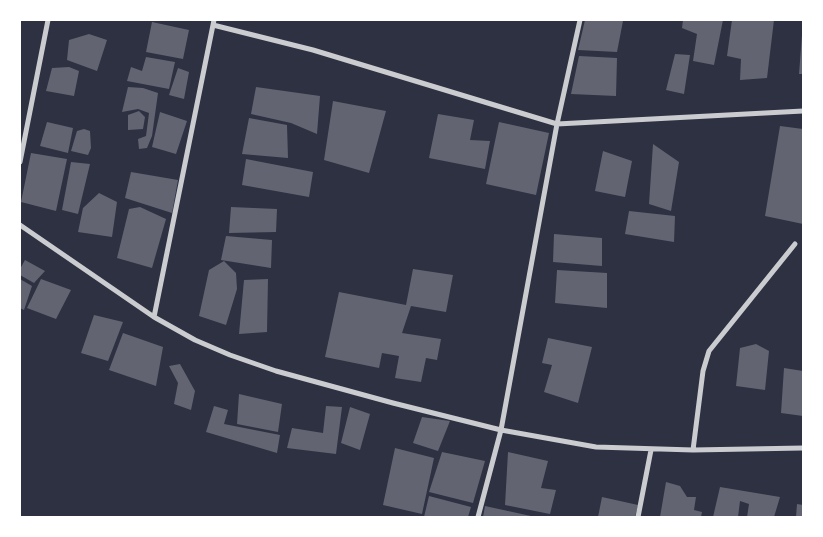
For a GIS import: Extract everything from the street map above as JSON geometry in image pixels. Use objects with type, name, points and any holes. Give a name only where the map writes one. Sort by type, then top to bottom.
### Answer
[{"type":"street","points":[[20,162],[48,20]]},
{"type":"street","points":[[478,517],[501,430],[557,124],[580,20]]},
{"type":"street","points":[[154,317],[214,22],[557,124],[803,111]]},
{"type":"street","points":[[20,225],[154,317],[195,340],[276,371],[501,430],[596,447],[651,450],[803,448]]},
{"type":"street","points":[[693,450],[702,372],[709,351],[795,244]]},
{"type":"street","points":[[638,517],[651,450]]},
{"type":"building","points":[[585,20],[623,21],[617,52],[578,50]]},
{"type":"building","points":[[683,20],[723,20],[714,65],[693,61],[697,34],[682,28]]},
{"type":"building","points":[[732,20],[774,20],[767,78],[740,80],[741,59],[727,56]]},
{"type":"building","points":[[152,22],[189,30],[183,59],[146,52]]},
{"type":"building","points":[[89,34],[107,40],[97,71],[67,60],[69,40]]},
{"type":"building","points":[[802,35],[803,74],[799,74]]},
{"type":"building","points":[[675,54],[690,55],[684,94],[666,90]]},
{"type":"building","points":[[579,56],[617,58],[616,96],[571,94]]},
{"type":"building","points":[[146,57],[175,62],[169,89],[127,81],[131,67],[142,71]]},
{"type":"building","points":[[69,67],[79,71],[74,96],[46,91],[52,68]]},
{"type":"building","points":[[178,68],[189,72],[184,99],[169,95]]},
{"type":"building","points":[[128,87],[143,88],[158,93],[152,136],[147,148],[139,149],[138,139],[146,136],[149,113],[138,109],[122,112]]},
{"type":"building","points":[[256,87],[320,96],[317,134],[291,123],[251,114]]},
{"type":"building","points":[[333,101],[386,111],[369,173],[324,160]]},
{"type":"building","points":[[139,111],[145,117],[143,129],[128,130],[128,115]]},
{"type":"building","points":[[160,112],[187,121],[176,154],[152,147]]},
{"type":"building","points":[[438,114],[474,120],[470,140],[490,141],[485,169],[429,158]]},
{"type":"building","points":[[249,118],[287,125],[288,158],[242,154]]},
{"type":"building","points":[[47,122],[73,128],[68,153],[40,146]]},
{"type":"building","points":[[499,122],[549,133],[536,195],[486,184]]},
{"type":"building","points":[[780,126],[803,129],[803,224],[765,216]]},
{"type":"building","points":[[84,129],[90,131],[91,148],[88,155],[71,151],[77,131]]},
{"type":"building","points":[[653,144],[679,162],[671,211],[649,204]]},
{"type":"building","points":[[603,151],[632,161],[625,197],[595,191]]},
{"type":"building","points":[[31,153],[67,159],[56,211],[21,202]]},
{"type":"building","points":[[246,159],[313,172],[309,197],[242,185]]},
{"type":"building","points":[[71,162],[90,164],[78,214],[62,210]]},
{"type":"building","points":[[131,172],[178,180],[172,213],[125,198]]},
{"type":"building","points":[[99,193],[117,202],[112,237],[78,232],[83,208]]},
{"type":"building","points":[[140,207],[166,219],[152,268],[117,258],[129,209]]},
{"type":"building","points":[[231,207],[277,209],[276,232],[229,233]]},
{"type":"building","points":[[629,211],[675,216],[674,242],[625,234]]},
{"type":"building","points":[[554,234],[602,238],[602,266],[553,262]]},
{"type":"building","points":[[226,236],[272,240],[271,268],[221,260]]},
{"type":"building","points":[[25,260],[45,271],[34,283],[20,275],[20,269]]},
{"type":"building","points":[[224,261],[236,273],[237,289],[226,325],[199,316],[209,270]]},
{"type":"building","points":[[413,269],[453,275],[446,312],[411,306],[402,333],[441,339],[437,360],[426,358],[421,382],[395,378],[399,356],[382,353],[379,368],[325,357],[339,292],[406,305]]},
{"type":"building","points":[[557,270],[607,273],[607,308],[555,303]]},
{"type":"building","points":[[20,279],[32,286],[24,310],[20,308]]},
{"type":"building","points":[[41,279],[71,290],[56,319],[27,308]]},
{"type":"building","points":[[268,279],[267,332],[239,334],[244,280]]},
{"type":"building","points":[[94,315],[123,322],[108,361],[81,353]]},
{"type":"building","points":[[123,333],[163,347],[156,386],[109,370]]},
{"type":"building","points":[[548,338],[592,347],[578,403],[544,392],[552,365],[542,363]]},
{"type":"building","points":[[756,344],[769,351],[765,390],[736,386],[740,348]]},
{"type":"building","points":[[180,364],[195,391],[191,410],[174,404],[178,383],[169,366]]},
{"type":"building","points":[[784,368],[803,371],[803,416],[781,413]]},
{"type":"building","points":[[239,394],[282,404],[278,432],[237,424]]},
{"type":"building","points":[[214,406],[228,410],[224,424],[280,435],[277,453],[206,432]]},
{"type":"building","points":[[326,406],[342,407],[336,454],[287,448],[292,428],[323,433]]},
{"type":"building","points":[[350,407],[370,414],[360,450],[341,443]]},
{"type":"building","points":[[422,417],[450,421],[438,451],[413,443]]},
{"type":"building","points":[[395,448],[434,458],[422,514],[383,505]]},
{"type":"building","points":[[442,452],[485,461],[473,503],[429,492]]},
{"type":"building","points":[[508,452],[548,461],[541,488],[556,490],[550,514],[505,505]]},
{"type":"building","points":[[666,482],[680,486],[687,497],[696,497],[694,510],[702,512],[701,517],[660,517]]},
{"type":"building","points":[[720,487],[780,497],[774,517],[747,517],[749,504],[740,501],[738,517],[713,517]]},
{"type":"building","points":[[429,496],[471,507],[468,517],[424,517]]},
{"type":"building","points":[[602,497],[638,505],[635,517],[598,517]]},
{"type":"building","points":[[797,504],[803,505],[803,517],[796,517]]},
{"type":"building","points":[[485,506],[531,516],[483,517]]}]
